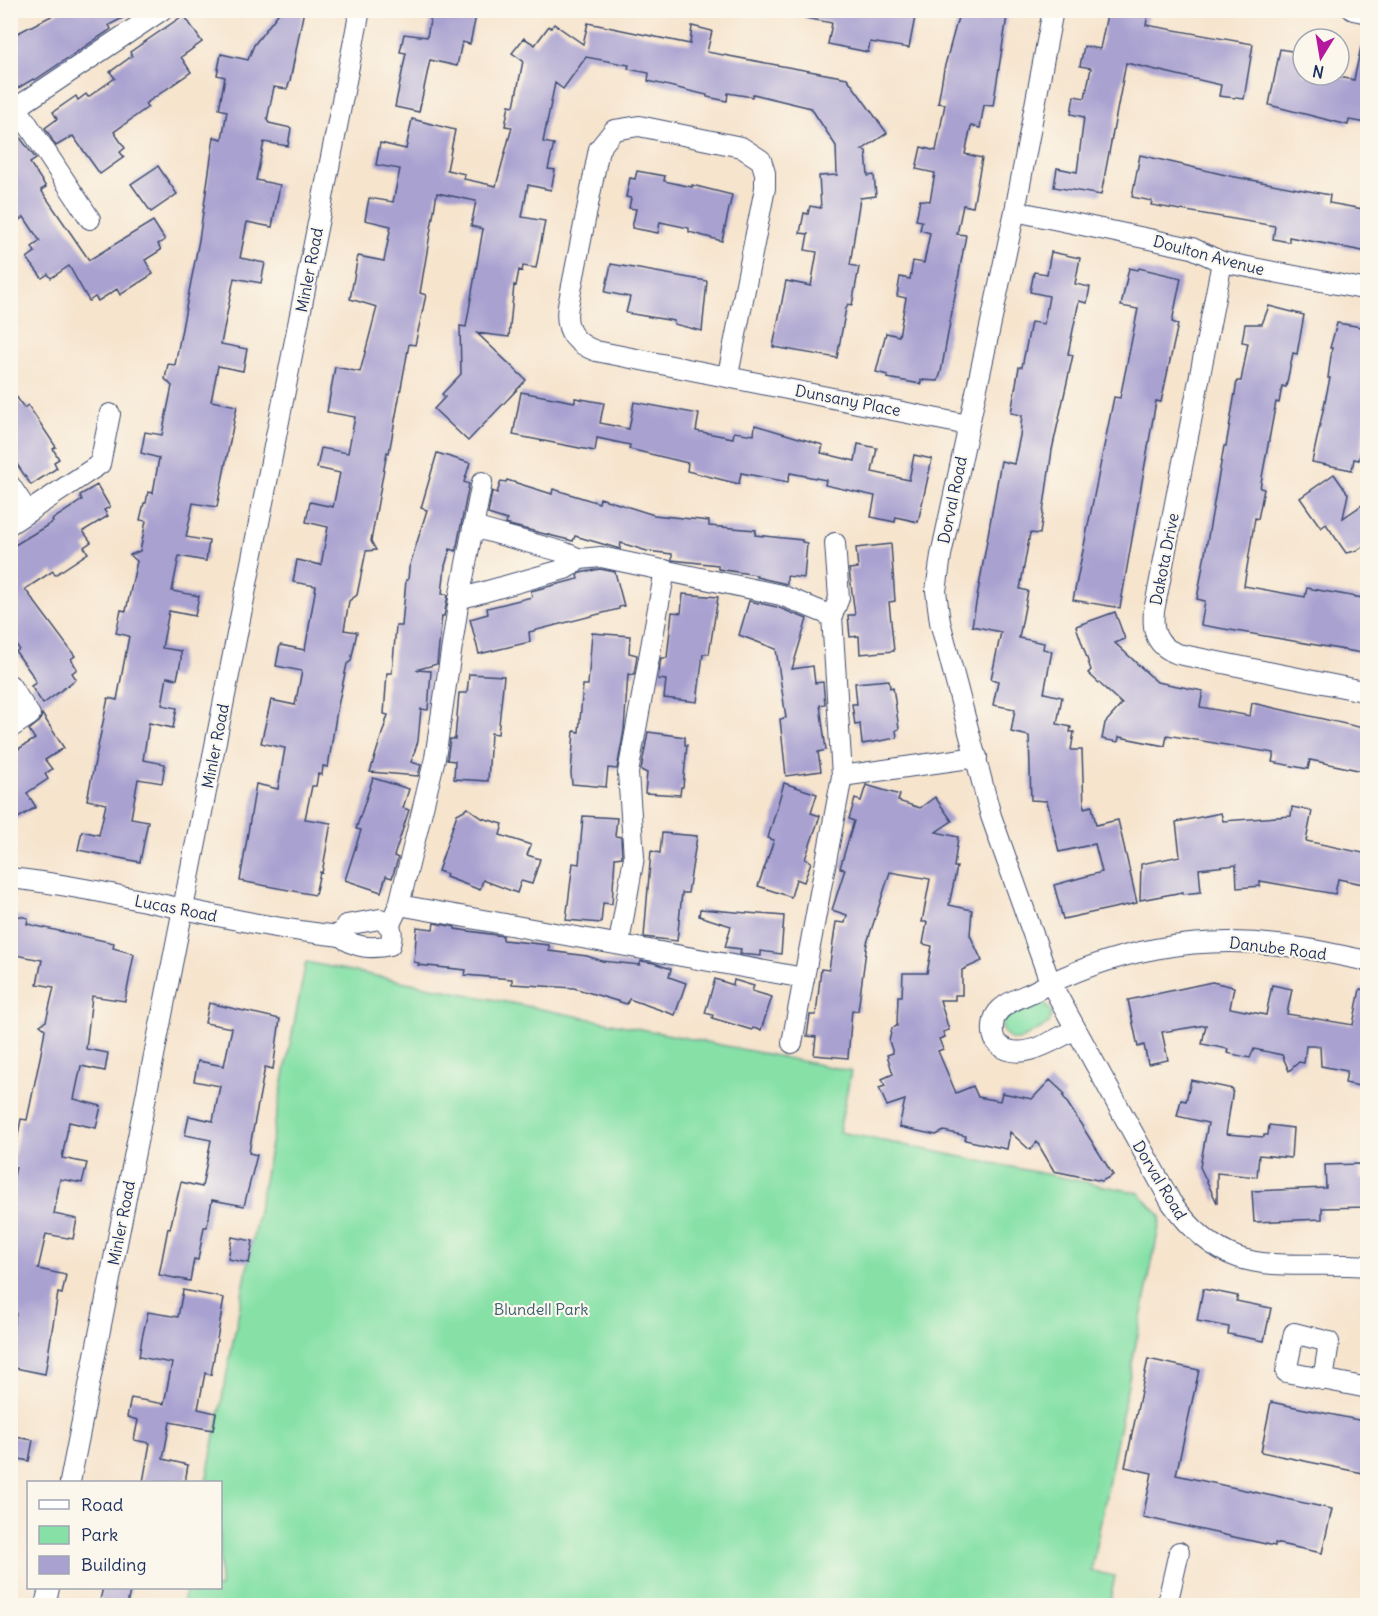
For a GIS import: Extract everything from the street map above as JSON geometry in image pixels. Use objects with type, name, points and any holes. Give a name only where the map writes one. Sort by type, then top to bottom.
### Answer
[{"type":"street","points":[[90,219],[14,110],[162,10]]},
{"type":"street","name":"Minler Road","points":[[70,1481],[360,10]]},
{"type":"street","name":"Dorval Road","points":[[1053,10],[1015,211],[941,555],[936,591],[940,622],[991,816],[1050,982],[1074,1030],[1171,1202],[1188,1226],[1203,1239],[1220,1251],[1248,1263],[1275,1266],[1329,1263],[1368,1266]]},
{"type":"street","points":[[1353,10],[1368,13]]},
{"type":"street","name":"Dunsany Place","points":[[728,375],[765,188],[768,156],[741,147],[639,126],[610,124],[598,156],[567,313],[565,339],[597,351],[728,375],[968,425]]},
{"type":"street","name":"Doulton Avenue","points":[[1015,211],[1192,248],[1222,262],[1368,290]]},
{"type":"street","name":"Dakota Drive","points":[[1222,262],[1154,610],[1156,638],[1161,645],[1178,654],[1368,692]]},
{"type":"street","points":[[10,524],[100,464],[110,414]]},
{"type":"street","points":[[341,936],[346,926],[380,919],[390,924],[399,905],[435,758],[459,599],[482,482]]},
{"type":"street","points":[[10,485],[28,512]]},
{"type":"street","points":[[473,527],[563,552],[580,560]]},
{"type":"street","points":[[792,1043],[842,776],[832,615],[839,598],[835,543]]},
{"type":"street","points":[[459,599],[565,569],[580,560],[601,556],[781,595],[832,615]]},
{"type":"street","points":[[619,943],[634,857],[628,773],[665,570]]},
{"type":"street","points":[[10,685],[30,716],[10,728]]},
{"type":"street","points":[[842,776],[977,757]]},
{"type":"street","name":"Lucas Road","points":[[10,878],[60,885],[287,931],[341,936],[349,943],[376,948],[390,945],[393,932],[390,924]]},
{"type":"street","points":[[399,905],[804,978]]},
{"type":"street","name":"Danube Road","points":[[1050,982],[1141,951],[1200,942],[1221,941],[1289,946],[1368,961]]},
{"type":"street","points":[[1050,982],[1001,1008],[994,1016],[992,1028],[995,1042],[1004,1049],[1017,1053],[1028,1051],[1074,1030]]},
{"type":"street","points":[[1323,1380],[1368,1388]]},
{"type":"street","points":[[1169,1596],[1179,1552]]},
{"type":"street","points":[[45,1605],[49,1589]]},
{"type":"green space","name":"Blundell Park","points":[[306,962],[851,1071],[839,1132],[1139,1193],[1161,1217],[1091,1571],[1115,1576],[1109,1605],[183,1606],[186,1589],[222,1589],[222,1481],[206,1481]]},
{"type":"green space","points":[[1039,1002],[1044,1003],[1052,1013],[1049,1024],[1019,1040],[1012,1040],[1003,1032],[1002,1023],[1007,1015]]},
{"type":"building","points":[[63,10],[138,10],[109,25],[111,29],[35,80],[33,79],[10,93],[10,37]]},
{"type":"building","points":[[281,10],[304,10],[290,81],[287,89],[274,87],[267,120],[269,123],[291,128],[288,146],[264,142],[256,180],[280,185],[272,227],[247,222],[240,258],[265,263],[261,283],[234,278],[221,344],[247,349],[243,371],[218,366],[211,401],[237,406],[217,507],[193,503],[186,537],[209,541],[206,561],[179,556],[172,591],[199,596],[195,616],[169,611],[162,648],[181,651],[181,660],[177,679],[167,677],[162,705],[177,708],[173,728],[149,723],[143,760],[165,764],[162,783],[138,779],[131,818],[148,821],[140,862],[78,850],[82,831],[99,835],[106,804],[87,800],[108,698],[117,700],[129,636],[116,633],[121,610],[126,611],[137,561],[130,555],[140,551],[146,521],[140,520],[148,492],[153,493],[159,458],[141,453],[145,432],[162,435],[172,386],[165,379],[168,364],[175,365],[199,240],[214,137],[222,139],[227,111],[219,109],[225,77],[217,75],[221,54],[248,60],[254,45]]},
{"type":"building","points":[[432,10],[476,16],[470,44],[462,42],[457,66],[430,60],[419,112],[395,107],[406,53],[400,52],[404,34],[427,37]]},
{"type":"building","points":[[806,10],[909,10],[916,12],[909,48],[870,42],[868,52],[828,44],[832,23],[805,18]]},
{"type":"building","points":[[960,10],[1008,10],[993,106],[984,105],[980,128],[971,126],[965,154],[982,158],[973,207],[963,205],[957,234],[966,235],[941,372],[938,381],[921,380],[921,384],[887,378],[888,375],[876,372],[886,333],[899,336],[906,298],[897,296],[900,277],[910,279],[913,261],[924,263],[930,233],[920,230],[922,221],[916,220],[920,200],[930,201],[935,173],[916,169],[921,147],[936,151],[945,104],[938,103],[944,69]]},
{"type":"building","points":[[1108,10],[1149,10],[1146,25],[1253,44],[1244,99],[1219,96],[1221,85],[1126,63],[1101,195],[1054,187],[1057,168],[1077,172],[1084,117],[1071,114],[1074,96],[1085,98],[1091,68],[1080,66],[1084,46],[1100,49]]},
{"type":"building","points":[[184,15],[202,42],[181,57],[191,72],[145,104],[148,107],[114,132],[125,148],[120,152],[124,157],[100,174],[73,136],[56,146],[45,128],[57,119],[53,112],[76,96],[78,100],[86,94],[88,97],[115,78],[110,72],[132,56],[130,52]]},
{"type":"building","points":[[588,23],[690,44],[692,26],[712,31],[707,52],[847,78],[887,133],[862,150],[866,151],[868,176],[874,175],[876,196],[860,198],[850,265],[859,267],[852,305],[848,304],[846,308],[837,358],[773,347],[786,281],[811,286],[817,252],[805,250],[808,234],[800,233],[804,213],[808,214],[810,206],[821,208],[819,176],[837,175],[836,146],[811,108],[753,94],[752,97],[728,93],[727,101],[707,97],[707,95],[648,81],[649,73],[628,69],[629,65],[586,57],[563,89],[555,83],[543,142],[554,144],[548,169],[555,170],[551,190],[528,185],[522,217],[545,221],[536,268],[523,266],[522,271],[519,270],[516,286],[514,285],[509,337],[477,333],[526,380],[468,441],[434,409],[445,397],[442,394],[461,374],[460,326],[466,327],[483,229],[471,226],[476,201],[437,193],[420,293],[426,295],[415,345],[409,344],[371,541],[376,550],[366,551],[357,595],[349,601],[344,630],[357,632],[337,710],[328,767],[323,766],[322,775],[318,774],[316,786],[312,786],[305,819],[331,823],[322,873],[320,872],[315,895],[240,881],[256,784],[278,789],[285,748],[261,743],[271,700],[295,705],[302,671],[276,666],[280,645],[305,650],[316,586],[293,582],[297,560],[321,565],[328,527],[306,522],[310,502],[333,507],[340,473],[317,468],[321,448],[348,453],[355,417],[327,412],[335,367],[360,372],[377,307],[350,299],[358,256],[384,261],[391,226],[365,220],[369,198],[393,202],[400,169],[376,165],[380,143],[406,149],[412,119],[455,130],[447,170],[465,174],[464,179],[496,186],[512,127],[505,126],[509,105],[514,106],[523,61],[512,53],[524,38],[535,45],[549,26],[551,28],[554,24],[583,44]]},
{"type":"building","points":[[1361,47],[1368,48],[1368,123],[1349,120],[1348,125],[1269,105],[1280,49],[1291,51],[1291,87],[1351,87],[1351,79],[1354,80]]},
{"type":"building","points":[[10,124],[36,159],[30,163],[46,187],[41,190],[89,260],[153,221],[165,240],[158,244],[161,250],[145,260],[153,274],[120,295],[117,289],[98,301],[95,297],[89,301],[69,266],[51,278],[48,274],[42,278],[27,258],[35,252],[32,247],[40,241],[24,217],[16,222],[10,214]]},
{"type":"building","points":[[1140,155],[1230,176],[1330,195],[1329,203],[1368,210],[1368,252],[1289,237],[1289,242],[1273,239],[1275,226],[1151,205],[1152,201],[1132,197]]},
{"type":"building","points":[[158,166],[177,194],[151,212],[131,184]]},
{"type":"building","points":[[637,171],[665,176],[664,181],[732,195],[722,241],[689,232],[689,228],[660,222],[658,233],[632,228],[636,209],[629,208],[631,198],[626,197],[630,178],[635,179]]},
{"type":"building","points":[[1051,252],[1080,258],[1075,284],[1090,287],[1087,303],[1079,301],[1068,354],[1073,355],[1052,450],[1040,534],[1030,533],[1020,589],[1028,591],[1019,638],[1044,643],[1043,649],[1052,651],[1044,693],[1062,697],[1057,724],[1071,727],[1070,732],[1074,732],[1071,750],[1082,750],[1084,808],[1092,806],[1096,825],[1118,820],[1137,903],[1063,919],[1054,885],[1102,872],[1095,844],[1059,852],[1047,801],[1031,800],[1029,736],[1011,732],[1015,709],[993,705],[998,681],[991,679],[1001,632],[972,626],[1001,461],[1014,464],[1020,436],[1022,415],[1011,413],[1019,367],[1022,367],[1031,322],[1044,324],[1049,296],[1030,292],[1034,272],[1047,274]]},
{"type":"building","points":[[611,264],[707,281],[702,331],[674,324],[674,321],[626,313],[630,297],[605,292]]},
{"type":"building","points":[[1129,268],[1138,270],[1139,268],[1181,278],[1172,322],[1178,324],[1161,402],[1156,401],[1120,608],[1073,600],[1114,397],[1120,398],[1138,309],[1121,306]]},
{"type":"building","points":[[1269,306],[1304,315],[1297,354],[1293,353],[1286,387],[1282,386],[1279,403],[1276,402],[1260,488],[1264,489],[1258,519],[1255,518],[1244,586],[1305,597],[1307,588],[1368,599],[1368,654],[1201,625],[1205,601],[1197,599],[1224,446],[1226,446],[1237,381],[1241,381],[1248,343],[1242,342],[1245,324],[1262,324]]},
{"type":"building","points":[[1337,323],[1368,328],[1368,407],[1359,460],[1354,459],[1352,470],[1312,462],[1330,378],[1328,378],[1332,348],[1330,348]]},
{"type":"building","points":[[10,387],[24,408],[28,405],[56,447],[53,449],[59,459],[54,462],[57,468],[31,485],[10,454]]},
{"type":"building","points":[[521,392],[575,402],[575,398],[604,403],[600,423],[629,429],[634,402],[699,414],[696,431],[733,438],[734,432],[754,435],[755,425],[823,445],[821,453],[855,461],[858,444],[877,448],[872,472],[909,480],[914,455],[932,459],[918,522],[896,517],[895,522],[871,517],[875,496],[825,485],[826,480],[790,473],[788,482],[741,473],[739,484],[687,471],[688,463],[629,449],[630,445],[597,438],[595,451],[513,435]]},
{"type":"building","points":[[437,453],[470,463],[464,482],[469,484],[456,551],[450,549],[445,566],[442,594],[448,595],[444,616],[442,616],[437,664],[416,670],[431,671],[428,710],[421,709],[418,741],[411,762],[421,765],[418,776],[370,772],[388,715],[384,714],[387,673],[392,673],[396,626],[402,626],[406,580],[408,580],[409,568],[427,510],[421,508]]},
{"type":"building","points":[[1334,474],[1348,494],[1343,518],[1368,501],[1368,543],[1356,551],[1346,553],[1326,524],[1321,528],[1300,498]]},
{"type":"building","points":[[507,480],[552,494],[553,489],[599,503],[600,498],[654,515],[709,521],[709,526],[756,530],[755,535],[802,540],[807,543],[804,578],[787,576],[787,584],[756,577],[757,575],[718,569],[718,565],[672,560],[672,554],[647,551],[621,543],[620,549],[575,536],[573,541],[505,524],[507,520],[488,514],[492,491],[497,493],[501,481],[506,482]]},
{"type":"building","points":[[97,485],[110,507],[104,510],[108,516],[83,531],[91,542],[84,547],[88,553],[55,575],[53,571],[25,589],[75,656],[71,659],[77,669],[72,673],[76,679],[43,704],[31,686],[36,683],[31,673],[16,652],[19,649],[13,640],[18,637],[10,627],[10,548],[53,522],[52,520],[82,500],[80,495]]},
{"type":"building","points":[[891,544],[895,601],[889,602],[894,651],[860,654],[859,636],[850,637],[848,615],[855,615],[849,569],[858,568],[856,548]]},
{"type":"building","points":[[600,569],[615,572],[624,606],[529,632],[530,642],[479,654],[470,619],[488,614],[487,608],[532,597],[531,591],[578,579],[577,575],[580,573]]},
{"type":"building","points":[[683,594],[718,597],[709,654],[703,654],[697,702],[664,698],[666,680],[658,679],[661,658],[667,658],[672,612],[681,613]]},
{"type":"building","points":[[749,601],[777,607],[807,619],[792,669],[813,666],[815,683],[823,682],[825,704],[820,705],[826,750],[818,752],[821,771],[786,776],[780,719],[786,718],[776,649],[739,635]]},
{"type":"building","points":[[1115,612],[1125,639],[1115,643],[1157,682],[1203,691],[1200,707],[1250,716],[1252,703],[1368,729],[1368,772],[1310,760],[1308,769],[1272,762],[1274,753],[1167,735],[1165,746],[1119,737],[1118,742],[1102,739],[1105,723],[1122,704],[1088,673],[1091,670],[1076,626]]},
{"type":"building","points":[[592,633],[630,636],[629,653],[637,655],[634,675],[628,674],[624,730],[617,769],[608,768],[606,787],[572,784],[571,773],[574,731],[579,732],[583,685],[588,685]]},
{"type":"building","points":[[469,674],[504,676],[498,734],[491,733],[488,781],[454,779],[455,761],[447,760],[450,739],[455,739],[459,693],[467,693]]},
{"type":"building","points":[[889,680],[890,688],[893,687],[899,729],[896,730],[897,738],[862,744],[860,724],[855,725],[852,704],[857,704],[855,683]]},
{"type":"building","points":[[42,714],[64,748],[45,760],[52,769],[45,774],[48,779],[27,793],[36,807],[10,823],[10,754],[35,739],[29,730],[40,721]]},
{"type":"building","points":[[648,732],[685,737],[685,745],[687,745],[683,787],[681,787],[680,795],[645,793],[647,773],[641,770]]},
{"type":"building","points":[[373,778],[409,789],[403,808],[409,810],[394,856],[398,858],[392,878],[386,876],[381,892],[345,880],[361,830],[356,829]]},
{"type":"building","points":[[784,783],[817,794],[811,813],[820,816],[805,859],[811,862],[804,882],[796,879],[791,897],[758,886],[774,840],[768,838]]},
{"type":"building","points":[[866,785],[900,795],[898,801],[920,808],[935,797],[952,821],[936,832],[958,837],[954,867],[957,867],[949,905],[972,910],[970,935],[982,961],[962,970],[962,995],[955,995],[955,1000],[940,1000],[949,1030],[943,1032],[945,1037],[939,1039],[943,1049],[938,1051],[956,1093],[973,1086],[978,1097],[1000,1101],[1002,1093],[1032,1099],[1050,1080],[1065,1094],[1063,1096],[1113,1175],[1102,1181],[1054,1171],[1037,1142],[1030,1150],[1010,1132],[1007,1149],[965,1140],[966,1136],[944,1131],[936,1135],[899,1127],[905,1100],[887,1106],[879,1088],[885,1086],[882,1079],[893,1074],[887,1055],[893,1053],[889,1041],[892,1028],[897,1026],[898,996],[902,996],[903,973],[927,973],[932,946],[923,944],[927,922],[922,922],[930,879],[890,872],[867,943],[858,1011],[852,1010],[848,1058],[814,1055],[816,1037],[807,1036],[810,1015],[816,1015],[821,969],[829,970],[836,922],[845,923],[847,915],[832,910],[845,869],[840,868],[854,821],[849,819],[855,799],[861,801]]},
{"type":"building","points":[[1292,807],[1312,811],[1306,841],[1368,854],[1368,885],[1338,879],[1335,894],[1260,881],[1260,886],[1237,888],[1236,865],[1199,869],[1201,892],[1183,894],[1183,892],[1140,900],[1141,864],[1180,856],[1176,822],[1221,813],[1223,821],[1291,816]]},
{"type":"building","points":[[468,808],[482,818],[503,824],[500,835],[531,845],[527,855],[540,859],[532,884],[521,881],[517,893],[483,880],[480,890],[446,877],[447,874],[438,871],[457,814]]},
{"type":"building","points":[[583,816],[617,818],[615,836],[621,837],[622,857],[615,858],[612,904],[603,903],[601,923],[566,920],[573,863],[579,864]]},
{"type":"building","points":[[662,833],[697,836],[688,893],[682,893],[677,941],[644,937],[651,851],[660,853]]},
{"type":"building","points":[[700,909],[784,916],[781,954],[761,951],[761,956],[740,954],[741,949],[725,947],[731,926],[699,916]]},
{"type":"building","points":[[10,914],[28,918],[27,924],[114,943],[113,948],[134,954],[125,1001],[92,996],[86,1049],[108,1053],[105,1071],[81,1066],[74,1099],[101,1106],[96,1128],[69,1122],[62,1158],[87,1163],[82,1183],[60,1179],[54,1214],[77,1219],[73,1239],[46,1234],[38,1269],[66,1275],[62,1294],[58,1293],[45,1374],[10,1367],[10,1341],[16,1313],[10,1312],[10,1193],[16,1167],[12,1166],[21,1119],[27,1120],[41,1053],[45,1029],[40,1025],[46,1021],[54,987],[37,984],[42,960],[10,954]]},
{"type":"building","points":[[434,923],[455,927],[455,929],[503,936],[503,940],[549,945],[549,951],[587,956],[602,961],[640,965],[641,961],[654,963],[671,969],[669,977],[686,983],[675,1015],[629,999],[627,1004],[574,988],[512,984],[512,979],[465,975],[466,970],[418,965],[419,963],[414,962],[417,927],[433,929]]},
{"type":"building","points":[[715,979],[733,985],[734,980],[754,986],[752,991],[772,997],[761,1030],[753,1028],[752,1030],[712,1018],[713,1015],[705,1013]]},
{"type":"building","points":[[1212,982],[1234,987],[1230,1008],[1266,1015],[1272,985],[1292,989],[1287,1014],[1353,1025],[1360,989],[1368,990],[1368,1068],[1364,1087],[1345,1083],[1347,1071],[1321,1066],[1320,1046],[1306,1046],[1304,1063],[1299,1062],[1289,1071],[1282,1055],[1254,1049],[1250,1058],[1227,1053],[1228,1049],[1202,1044],[1206,1025],[1162,1032],[1168,1060],[1148,1064],[1144,1045],[1138,1047],[1128,1000]]},
{"type":"building","points":[[209,1003],[280,1019],[273,1069],[265,1067],[249,1153],[257,1155],[244,1206],[212,1200],[207,1227],[204,1227],[198,1260],[194,1259],[190,1281],[159,1275],[168,1228],[170,1229],[181,1182],[202,1187],[211,1140],[185,1135],[189,1116],[213,1121],[220,1086],[194,1081],[198,1061],[224,1066],[232,1028],[205,1023]]},
{"type":"building","points":[[1191,1080],[1233,1089],[1226,1134],[1264,1137],[1268,1135],[1269,1125],[1293,1128],[1291,1158],[1259,1155],[1257,1177],[1217,1173],[1217,1203],[1200,1167],[1208,1123],[1177,1116],[1181,1100],[1186,1101]]},
{"type":"building","points":[[1360,1164],[1360,1179],[1368,1179],[1368,1207],[1322,1208],[1322,1219],[1254,1222],[1252,1191],[1326,1188],[1325,1165]]},
{"type":"building","points":[[232,1237],[253,1241],[249,1263],[228,1259]]},
{"type":"building","points":[[1203,1289],[1238,1296],[1236,1301],[1271,1308],[1264,1341],[1228,1334],[1229,1327],[1197,1321]]},
{"type":"building","points":[[183,1290],[224,1298],[211,1375],[205,1373],[198,1409],[216,1413],[213,1430],[170,1422],[163,1459],[188,1465],[185,1481],[143,1481],[150,1443],[134,1440],[138,1420],[127,1417],[131,1398],[164,1404],[172,1363],[139,1357],[142,1338],[148,1312],[178,1317]]},
{"type":"building","points":[[1148,1359],[1199,1370],[1176,1475],[1332,1509],[1322,1553],[1275,1543],[1275,1546],[1143,1517],[1152,1473],[1125,1467]]},
{"type":"building","points":[[1271,1402],[1368,1422],[1368,1474],[1261,1452]]},
{"type":"building","points":[[10,1436],[33,1440],[29,1461],[10,1457]]},
{"type":"building","points":[[103,1589],[131,1589],[127,1605],[99,1605]]}]
